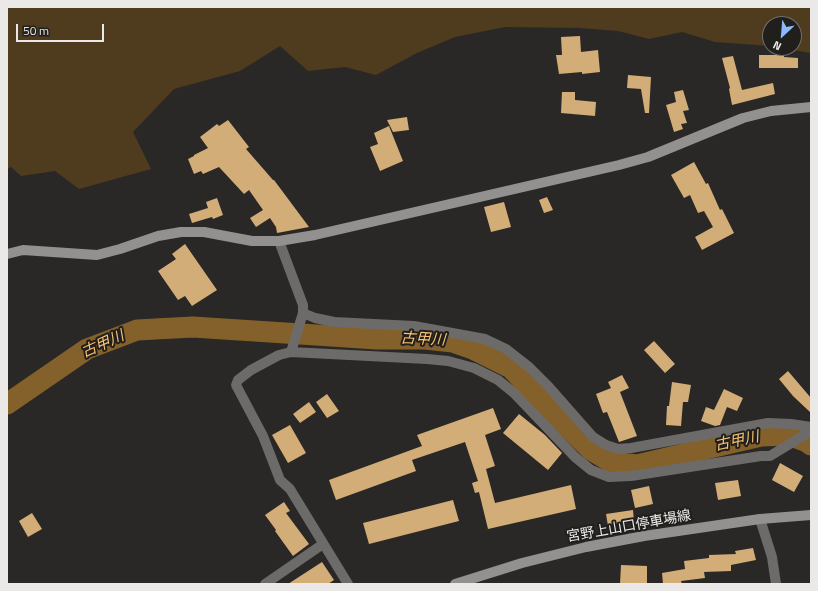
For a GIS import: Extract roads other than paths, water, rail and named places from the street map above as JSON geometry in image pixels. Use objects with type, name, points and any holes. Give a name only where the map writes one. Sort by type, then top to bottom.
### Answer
[{"type":"street","points":[[7,254],[23,250],[97,255],[158,236],[181,232],[204,232],[252,241],[279,241],[315,235],[620,165],[648,157],[743,118],[771,111],[811,107]]},
{"type":"street","points":[[279,241],[303,304],[303,313],[292,349]]},
{"type":"street","points":[[303,313],[314,318],[334,322],[414,326],[485,339],[506,349],[529,367],[593,436],[606,445],[618,449],[631,448],[768,423],[791,424],[811,430]]},
{"type":"street","points":[[348,584],[322,544],[290,489],[280,480],[263,436],[236,385],[238,380],[251,370],[292,349],[434,359],[474,368],[498,380],[514,393],[575,457],[591,470],[609,477],[631,476],[761,456],[770,456],[811,430]]},
{"type":"street","name":"宮野上山口停車場線","points":[[455,584],[522,563],[586,547],[644,536],[760,519],[811,515]]},
{"type":"street","points":[[760,519],[772,557],[776,584]]},
{"type":"street","points":[[265,584],[322,544]]},
{"type":"waterway","name":"古甲川","points":[[7,404],[87,349],[137,330],[193,327],[377,339],[425,339],[453,342],[473,349],[511,368],[558,418],[591,450],[611,462],[637,465],[761,436],[788,435],[811,445]]}]
